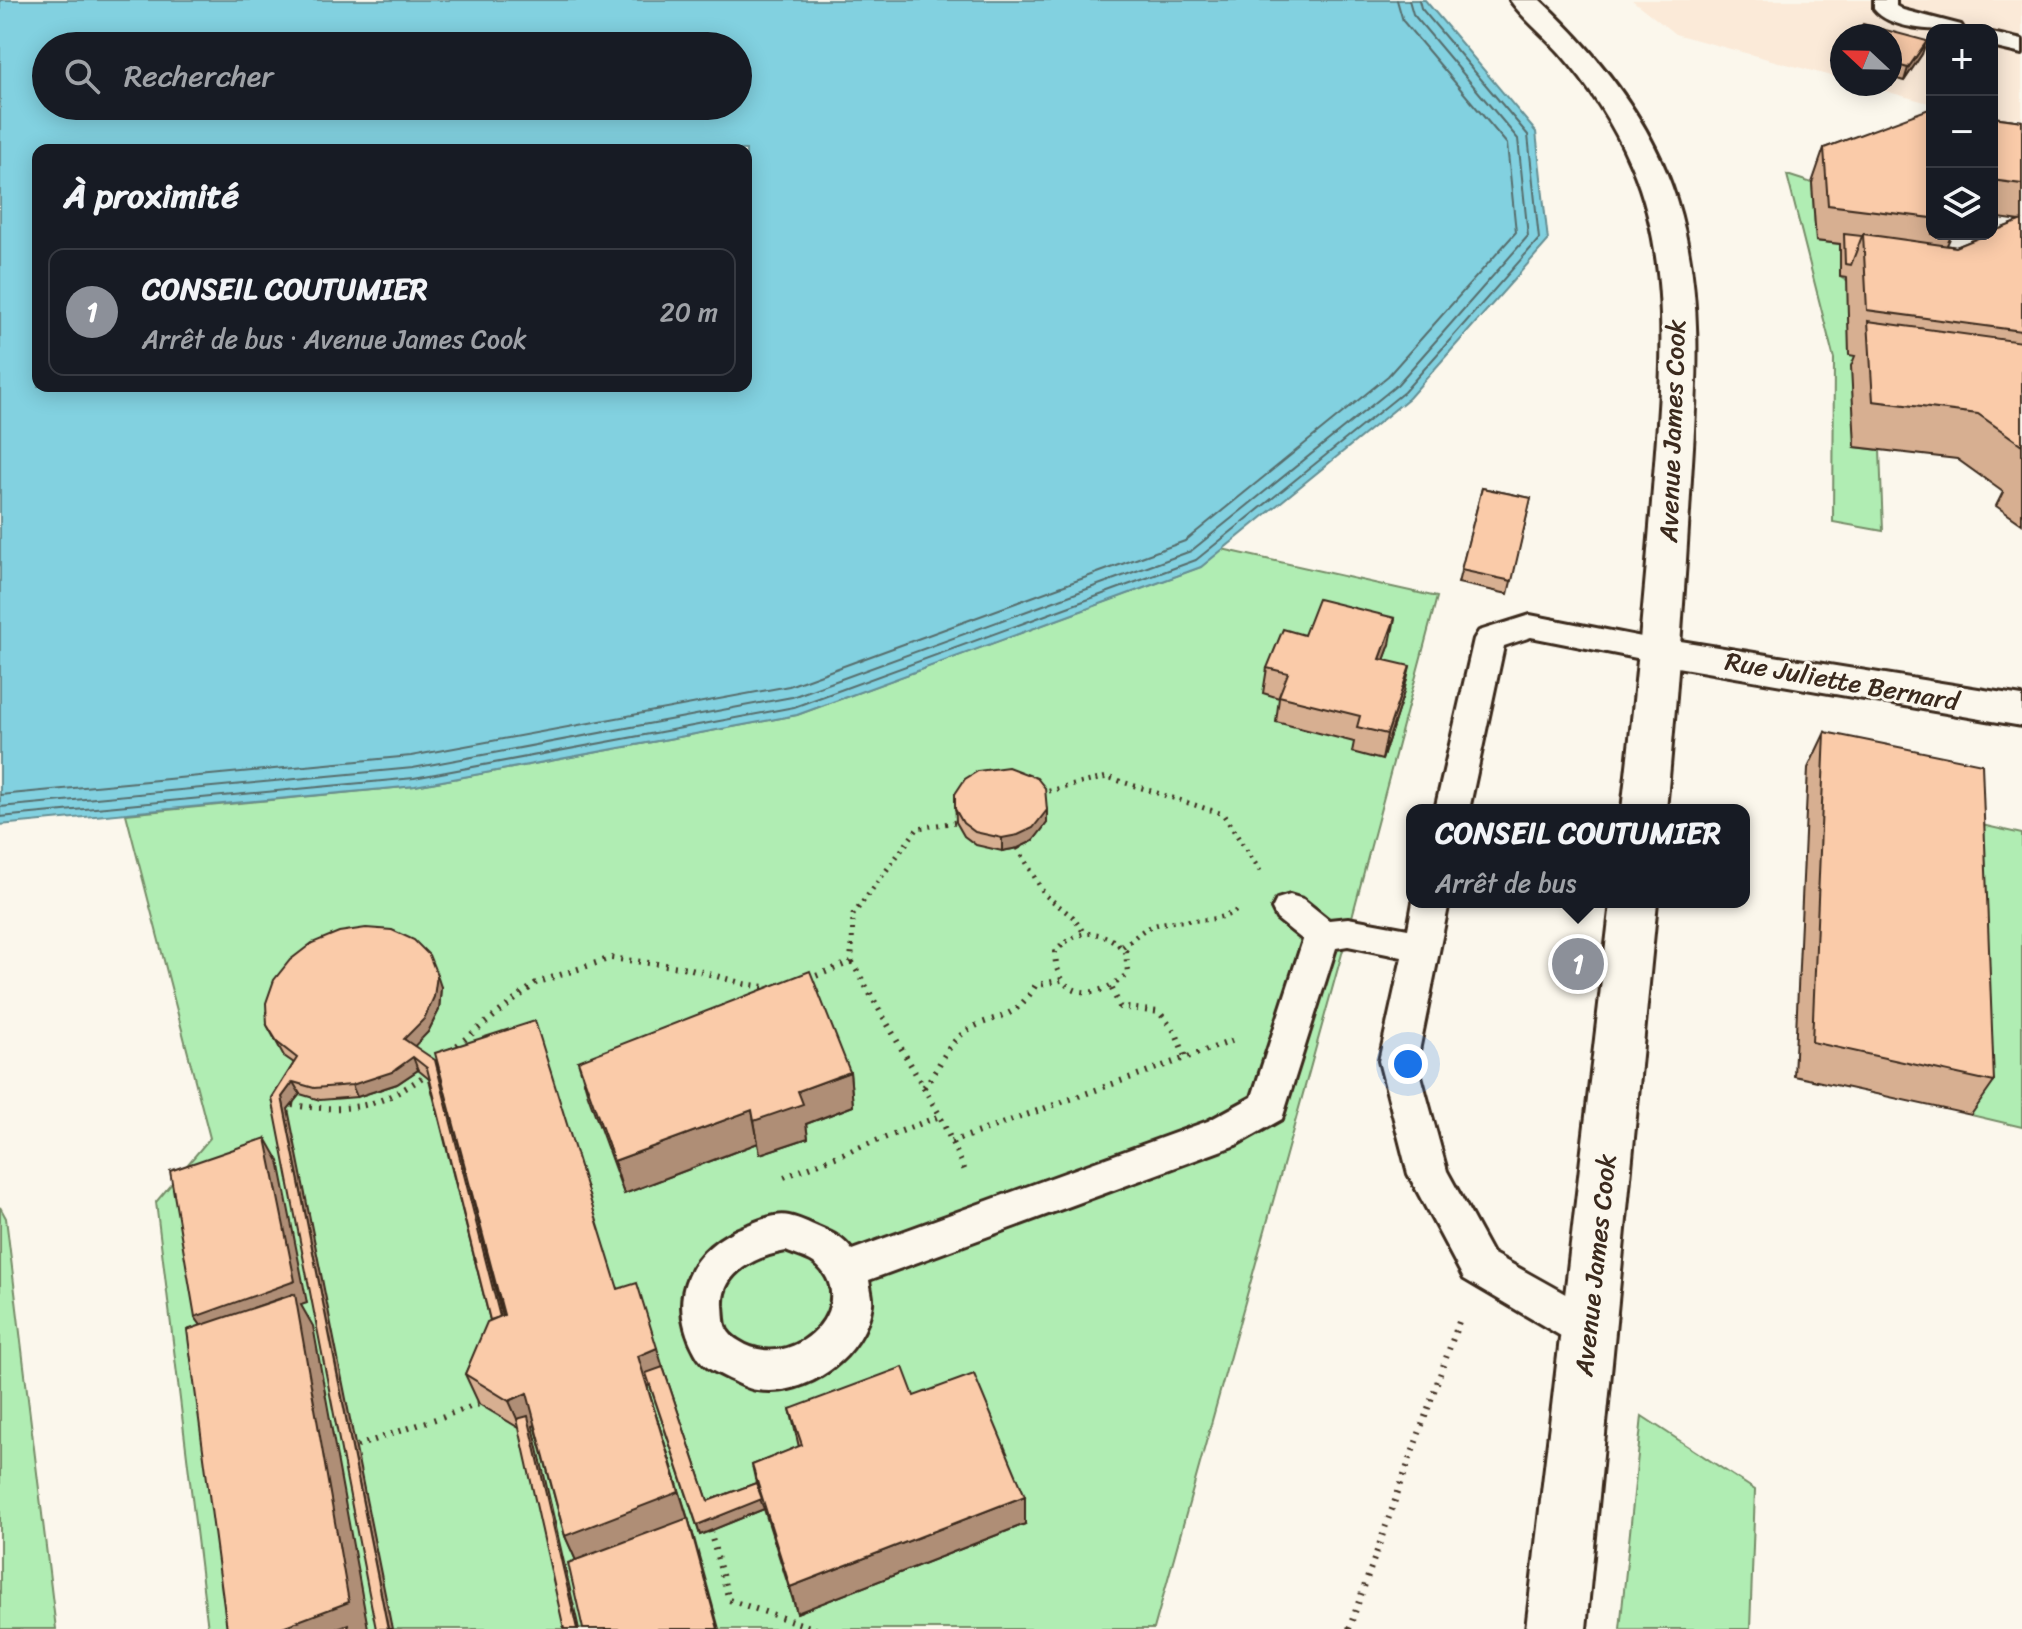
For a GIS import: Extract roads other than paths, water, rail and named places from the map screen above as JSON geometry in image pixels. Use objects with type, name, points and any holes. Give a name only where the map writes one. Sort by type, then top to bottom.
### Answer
[{"type":"main road","name":"Avenue James Cook","points":[[1524,0],[1575,51],[1615,105],[1648,169],[1668,228],[1680,346],[1662,652],[1645,804]]},
{"type":"main road","name":"Rue Juliette Bernard","points":[[1662,652],[2022,711]]},
{"type":"main road","name":"Avenue James Cook","points":[[1556,1629],[1633,908]]},
{"type":"lane","points":[[1885,0],[1885,9],[1895,15],[1930,24]]},
{"type":"lane","points":[[1998,41],[2022,47]]},
{"type":"lane","points":[[1453,804],[1490,639],[1530,626],[1662,652]]},
{"type":"lane","points":[[1278,895],[1322,935],[1348,932],[1421,946]]},
{"type":"lane","points":[[1430,908],[1398,1061],[1428,1174],[1478,1266],[1588,1329]]},
{"type":"lane","points":[[847,1270],[1222,1133],[1268,1107],[1322,935]]},
{"type":"water","points":[[0,0],[1425,0],[1536,132],[1548,241],[1409,398],[1201,567],[797,715],[415,786],[0,825]]},
{"type":"place","name":"CONSEIL COUTUMIER","points":[[1578,964]]}]
